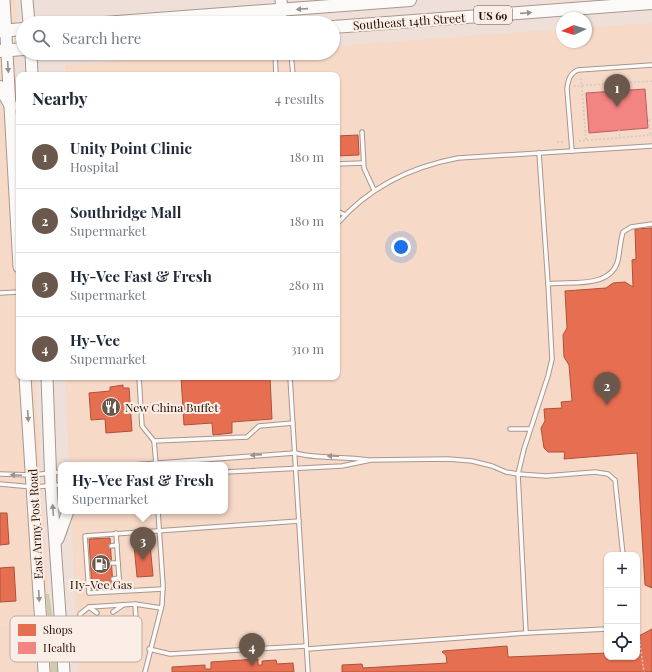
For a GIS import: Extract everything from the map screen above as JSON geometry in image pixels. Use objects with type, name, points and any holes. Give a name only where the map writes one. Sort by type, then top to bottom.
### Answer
[{"type":"main road","points":[[4,0],[4,50],[10,106],[16,213]]},
{"type":"main road","points":[[27,0],[28,16]]},
{"type":"main road","name":"Southeast 14th Street","points":[[173,16],[281,5],[410,0]]},
{"type":"main road","name":"Southeast 14th Street","points":[[340,25],[652,3]]},
{"type":"main road","points":[[3,30],[16,29]]},
{"type":"main road","points":[[4,50],[16,49]]},
{"type":"main road","points":[[31,60],[32,72]]},
{"type":"main road","points":[[0,87],[10,106]]},
{"type":"main road","name":"East Army Post Road","points":[[25,380],[41,616]]},
{"type":"main road","name":"East Army Post Road","points":[[47,380],[56,473],[56,547],[60,616]]},
{"type":"main road","points":[[56,547],[67,514]]},
{"type":"main road","name":"East Army Post Road","points":[[43,662],[44,672]]},
{"type":"main road","name":"East Army Post Road","points":[[63,662],[64,672]]},
{"type":"lane","points":[[278,16],[281,5]]},
{"type":"lane","points":[[281,5],[285,16]]},
{"type":"lane","points":[[275,60],[276,72]]},
{"type":"lane","points":[[291,60],[292,72]]},
{"type":"lane","points":[[572,151],[568,89],[569,77],[574,71],[652,65]]},
{"type":"lane","points":[[362,132],[365,172],[374,190]]},
{"type":"lane","points":[[340,221],[374,190],[399,176],[438,162],[458,158],[652,146]]},
{"type":"lane","points":[[526,633],[518,474],[530,429],[548,376],[552,359],[539,153]]},
{"type":"lane","points":[[340,164],[364,163]]},
{"type":"lane","points":[[340,212],[345,215]]},
{"type":"lane","points":[[548,284],[605,278],[614,271],[618,260],[623,232],[631,227],[652,224]]},
{"type":"lane","points":[[0,293],[16,292]]},
{"type":"lane","points":[[139,380],[142,426],[154,441],[156,462]]},
{"type":"lane","points":[[290,380],[308,672]]},
{"type":"lane","points":[[154,441],[247,437],[259,426],[293,423]]},
{"type":"lane","points":[[510,429],[530,429]]},
{"type":"lane","points":[[181,462],[294,453],[303,456],[348,456],[371,460],[448,459],[472,461],[492,466],[506,472],[546,476],[595,472],[608,474],[615,480],[622,552]]},
{"type":"lane","points":[[228,472],[342,466],[371,460]]},
{"type":"lane","points":[[0,474],[32,475],[56,473]]},
{"type":"lane","points":[[0,484],[33,487],[56,485]]},
{"type":"lane","points":[[145,672],[149,649],[161,608],[162,589],[158,514]]},
{"type":"lane","points":[[162,589],[89,593],[90,580],[88,548],[85,536],[299,521]]},
{"type":"lane","points":[[116,533],[120,591]]},
{"type":"lane","points":[[111,546],[117,545]]},
{"type":"lane","points":[[112,563],[118,563]]},
{"type":"lane","points":[[113,579],[119,578]]},
{"type":"lane","points":[[113,612],[123,604]]},
{"type":"lane","points":[[80,616],[80,614],[89,607],[135,604],[161,608]]},
{"type":"lane","points":[[135,604],[136,616]]},
{"type":"lane","points":[[89,607],[97,613]]},
{"type":"lane","points":[[149,649],[170,654],[604,629]]},
{"type":"path","points":[[615,74],[617,91]]},
{"type":"path","points":[[581,78],[586,144]]},
{"type":"path","points":[[574,86],[652,81]]},
{"type":"path","points":[[557,142],[651,135],[650,120]]},
{"type":"path","points":[[619,130],[620,142]]},
{"type":"path","points":[[640,643],[644,672]]},
{"type":"shaded area","points":[[0,0],[16,0],[16,30],[0,31]]},
{"type":"shaded area","points":[[652,23],[652,672],[78,672],[78,662],[142,662],[142,616],[76,616],[71,514],[228,514],[228,462],[69,462],[65,380],[340,380],[340,72],[65,72],[65,65],[134,60],[340,60],[340,45],[556,29],[556,48],[592,48],[592,27]]},
{"type":"shaded area","points":[[0,57],[15,57],[16,380],[35,380],[50,616],[10,616],[10,623],[0,624]]},
{"type":"shaded area","points":[[46,594],[49,594],[52,616],[47,616]]},
{"type":"shaded area","points":[[10,624],[10,662],[52,662],[53,672],[0,672],[0,625]]},
{"type":"shaded area","points":[[50,662],[58,662],[58,672],[51,672]]},
{"type":"building: Shops","points":[[358,135],[359,155],[340,156],[340,136]]},
{"type":"building: Shops","points":[[652,228],[652,588],[645,585],[637,453],[564,459],[565,452],[548,452],[544,448],[541,428],[545,421],[544,409],[562,408],[561,402],[572,401],[569,365],[564,357],[563,335],[567,328],[565,291],[606,288],[613,283],[625,282],[633,287],[632,260],[636,259],[635,229]]},
{"type":"building: Shops","points":[[181,380],[270,380],[272,419],[232,422],[232,433],[213,435],[212,423],[184,425]]},
{"type":"building: Shops","name":"New China Buffet","points":[[123,385],[123,388],[129,388],[132,431],[106,433],[105,419],[91,420],[89,393],[110,391],[110,387]]},
{"type":"building: Shops","points":[[0,513],[7,513],[9,544],[0,545]]},
{"type":"building: Shops","name":"Hy-Vee Gas","points":[[110,538],[113,588],[92,590],[89,539]]},
{"type":"building: Shops","points":[[150,544],[153,576],[137,577],[134,545]]},
{"type":"building: Shops","points":[[14,567],[16,601],[0,602],[0,568]]},
{"type":"building: Shops","points":[[652,629],[652,672],[342,672],[342,665],[362,664],[363,668],[447,663],[446,655],[442,652],[443,651],[507,646],[508,657],[604,653],[604,660],[640,660],[640,635]]},
{"type":"building: Shops","points":[[258,659],[258,665],[262,665],[262,661],[276,660],[277,664],[293,663],[294,672],[172,672],[172,667],[205,665],[205,669],[211,669],[211,662]]},
{"type":"building: Health","points":[[645,89],[648,128],[589,133],[586,93]]},
{"type":"place","name":"Unity Point Clinic","points":[[617,107]]},
{"type":"place","name":"Southridge Mall","points":[[607,405]]},
{"type":"place","name":"New China Buffet","points":[[111,407]]},
{"type":"place","name":"Hy-Vee Fast & Fresh","points":[[143,560]]},
{"type":"place","name":"Hy-Vee Gas","points":[[101,564]]},
{"type":"place","name":"Hy-Vee","points":[[252,666]]}]
